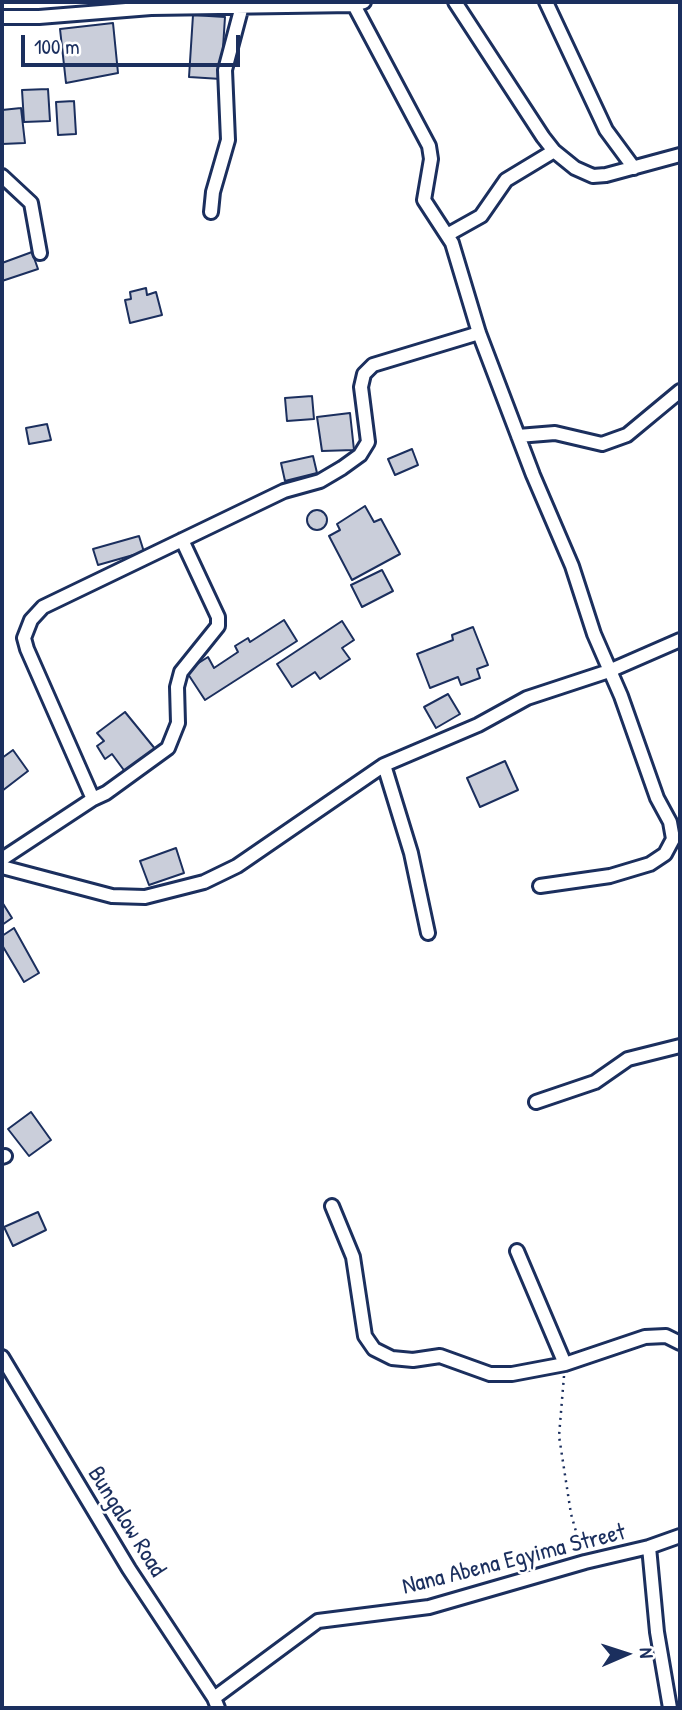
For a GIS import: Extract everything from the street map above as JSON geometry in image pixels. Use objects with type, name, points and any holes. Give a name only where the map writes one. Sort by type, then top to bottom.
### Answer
[{"type":"street","points":[[455,2],[554,151],[575,168],[593,176],[680,155]]},
{"type":"street","points":[[546,2],[606,130],[634,168]]},
{"type":"street","points":[[2,17],[242,6],[359,4],[429,146],[431,159],[424,200],[456,253],[479,333],[572,566],[657,798],[670,822],[673,839],[665,854],[650,864],[610,876],[540,886]]},
{"type":"street","points":[[211,212],[213,192],[228,140],[225,70],[242,6]]},
{"type":"street","points":[[447,235],[481,216],[506,180],[554,151]]},
{"type":"street","points":[[2,176],[31,203],[40,253]]},
{"type":"street","points":[[93,799],[24,638],[30,620],[43,607],[284,491],[320,481],[360,455],[368,442],[361,387],[364,374],[373,365],[479,333]]},
{"type":"street","points":[[518,436],[555,433],[602,444],[627,435],[680,391]]},
{"type":"street","points":[[2,859],[106,793],[168,748],[178,723],[177,687],[181,672],[218,626],[218,617],[182,540]]},
{"type":"street","points":[[2,867],[112,896],[145,897],[204,882],[237,866],[384,765],[478,724],[527,698],[609,671],[680,640]]},
{"type":"street","points":[[384,765],[411,853],[428,933]]},
{"type":"street","points":[[536,1102],[595,1082],[628,1059],[680,1046]]},
{"type":"street","points":[[332,1206],[353,1257],[365,1336],[374,1349],[392,1358],[413,1360],[440,1356],[490,1374],[512,1374],[565,1364],[645,1337],[666,1336],[680,1343]]},
{"type":"street","points":[[517,1251],[565,1364]]},
{"type":"street","name":"Bungalow Road","points":[[2,1357],[129,1569],[216,1703]]},
{"type":"street","name":"Nana Abena Egyima Street","points":[[216,1703],[318,1621],[429,1607],[585,1562],[649,1548],[680,1536]]},
{"type":"street","points":[[649,1548],[657,1632],[670,1708]]},
{"type":"path","points":[[565,1364],[559,1436],[571,1514],[585,1562]]},
{"type":"building","points":[[193,15],[225,17],[221,79],[189,77]]},
{"type":"building","points":[[113,23],[118,73],[66,83],[60,29]]},
{"type":"building","points":[[48,89],[50,121],[24,122],[22,90]]},
{"type":"building","points":[[74,101],[76,134],[58,135],[56,102]]},
{"type":"building","points":[[21,108],[25,143],[2,144],[2,110]]},
{"type":"building","points":[[32,252],[38,269],[2,281],[2,263]]},
{"type":"building","points":[[146,288],[147,295],[156,292],[162,315],[130,323],[125,300],[131,299],[130,292]]},
{"type":"building","points":[[312,396],[314,419],[287,421],[285,398]]},
{"type":"building","points":[[350,413],[354,450],[322,451],[317,417]]},
{"type":"building","points":[[47,424],[51,440],[29,444],[26,428]]},
{"type":"building","points":[[412,449],[418,465],[395,475],[388,459]]},
{"type":"building","points":[[313,456],[317,473],[285,481],[281,463]]},
{"type":"building","points":[[365,506],[374,522],[381,519],[400,554],[352,580],[329,536],[340,530],[337,524]]},
{"type":"building","points":[[317,510],[324,513],[327,520],[324,527],[317,530],[310,527],[307,520],[310,513]]},
{"type":"building","points":[[139,536],[144,552],[98,565],[93,549]]},
{"type":"building","points":[[382,570],[393,591],[362,607],[351,585]]},
{"type":"building","points":[[284,620],[297,641],[205,700],[186,671],[208,657],[214,668],[238,652],[235,646],[248,638],[250,642]]},
{"type":"building","points":[[342,621],[354,640],[342,648],[350,659],[320,679],[315,672],[292,687],[277,664]]},
{"type":"building","points":[[473,627],[488,665],[477,669],[480,678],[461,685],[458,677],[430,688],[417,654],[453,640],[452,635]]},
{"type":"building","points":[[448,694],[460,714],[436,728],[424,707]]},
{"type":"building","points":[[125,712],[156,750],[126,773],[112,754],[105,759],[97,746],[104,741],[97,733]]},
{"type":"building","points":[[13,750],[28,771],[2,791],[2,758]]},
{"type":"building","points":[[505,761],[518,790],[480,807],[467,778]]},
{"type":"building","points":[[176,848],[184,873],[149,885],[140,861]]},
{"type":"building","points":[[2,902],[12,918],[2,925]]},
{"type":"building","points":[[14,928],[39,973],[24,982],[2,945],[2,936]]},
{"type":"building","points":[[31,1112],[51,1140],[29,1156],[8,1129]]},
{"type":"building","points":[[38,1212],[46,1230],[13,1246],[4,1227]]}]
